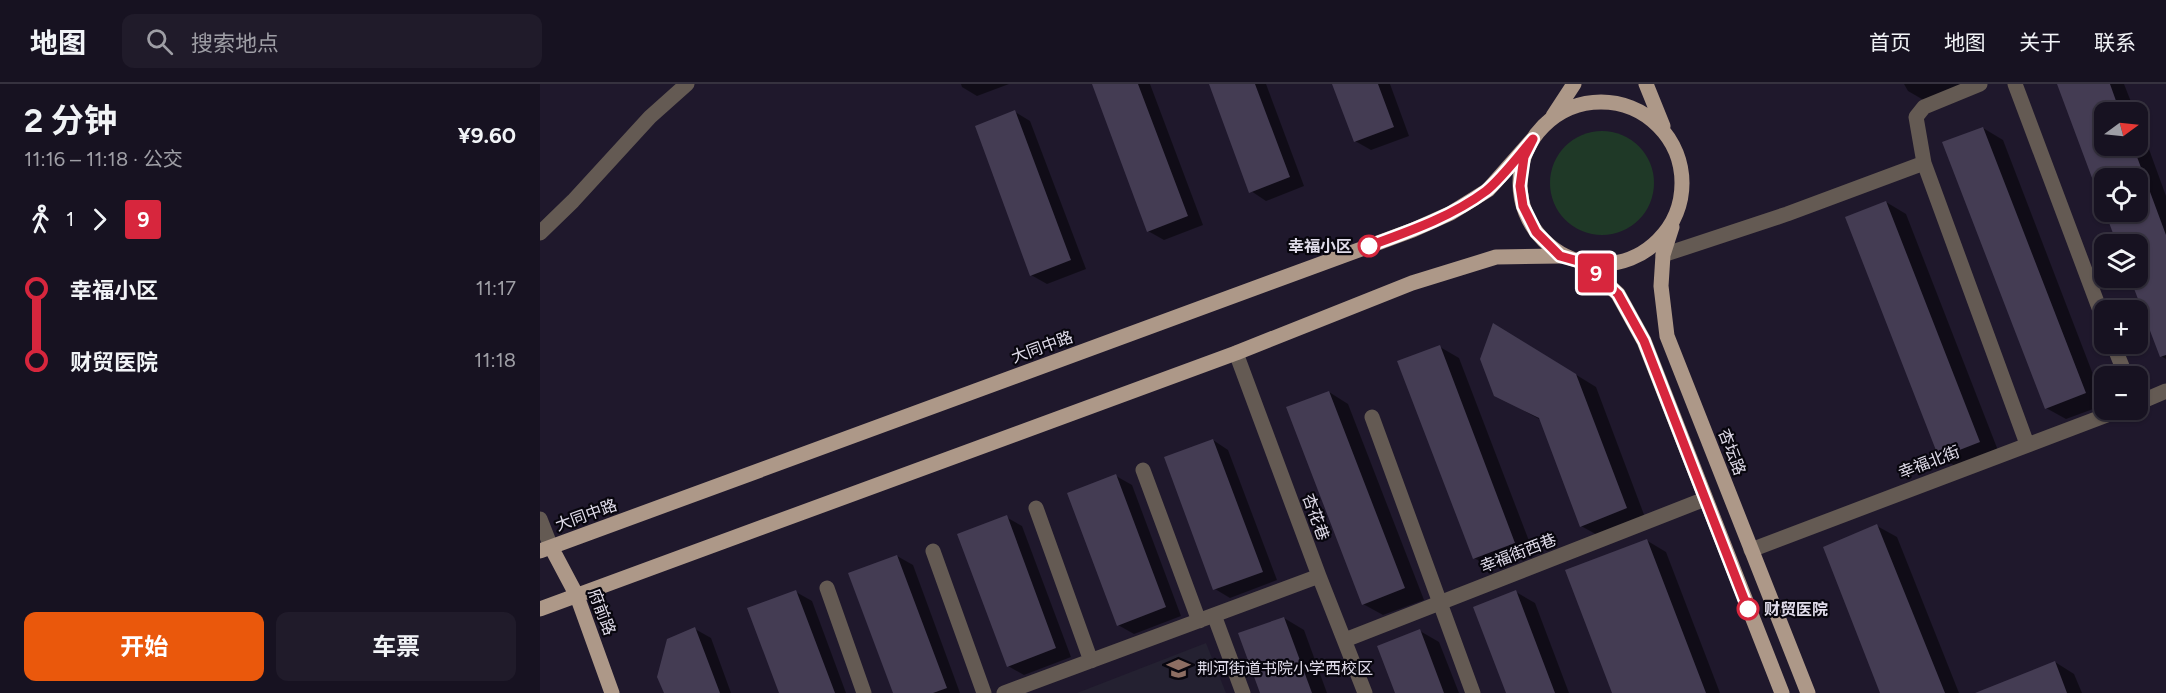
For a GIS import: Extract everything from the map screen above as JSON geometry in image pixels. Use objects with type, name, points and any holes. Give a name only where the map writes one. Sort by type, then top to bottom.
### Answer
[{"type":"main road","points":[[1560,256],[1536,232],[1523,206],[1520,186],[1524,157],[1533,139],[1552,118],[1574,84]]},
{"type":"main road","points":[[1646,84],[1666,135]]},
{"type":"main road","points":[[540,609],[1236,353],[1412,283],[1496,256],[1560,256],[1585,263],[1614,264],[1650,248],[1675,219],[1682,196],[1682,167],[1677,151],[1666,135],[1649,117],[1623,104],[1606,101],[1577,105],[1552,118]]},
{"type":"main road","name":"大同中路","points":[[546,549],[1413,230],[1451,213],[1488,189],[1533,139]]},
{"type":"main road","name":"杏坛路","points":[[1675,219],[1663,255],[1660,286],[1667,336],[1808,693]]},
{"type":"main road","points":[[1585,263],[1618,294],[1644,341],[1782,693]]},
{"type":"main road","name":"府前路","points":[[546,549],[577,596],[612,693]]},
{"type":"street","points":[[540,233],[573,201],[650,117],[687,84]]},
{"type":"street","points":[[1980,84],[1924,107],[1916,117],[1924,163],[2027,444]]},
{"type":"street","points":[[2015,84],[2096,300]]},
{"type":"street","points":[[1663,255],[1786,214],[1924,163]]},
{"type":"street","name":"杏花巷","points":[[1236,353],[1365,693]]},
{"type":"street","points":[[2148,399],[2166,392]]},
{"type":"street","points":[[1372,417],[1473,693]]},
{"type":"street","name":"幸福北街","points":[[1751,550],[2094,420]]},
{"type":"street","points":[[1143,470],[1199,621]]},
{"type":"street","name":"幸福街西巷","points":[[1344,640],[1705,499]]},
{"type":"street","points":[[1036,508],[1091,661]]},
{"type":"street","points":[[540,519],[546,549]]},
{"type":"street","points":[[933,551],[984,693]]},
{"type":"street","points":[[1004,693],[1319,576]]},
{"type":"street","points":[[828,588],[864,693]]},
{"type":"street","points":[[1215,615],[1243,693]]},
{"type":"shaded area","name":"荆河街道书院小学西校区","points":[[1206,643],[1226,693],[1077,693]]},
{"type":"green space","points":[[1602,131],[1622,135],[1639,146],[1650,163],[1654,183],[1650,203],[1639,220],[1622,231],[1602,235],[1582,231],[1565,220],[1554,203],[1550,183],[1554,163],[1565,146],[1582,135]]},
{"type":"building","points":[[1092,84],[1138,84],[1188,216],[1147,232]]},
{"type":"building","points":[[1209,84],[1255,84],[1290,177],[1249,193]]},
{"type":"building","points":[[1332,84],[1378,84],[1394,127],[1354,142]]},
{"type":"building","points":[[2057,84],[2110,84],[2116,102],[2094,102],[2094,156],[2137,156],[2141,168],[2094,168],[2094,183]]},
{"type":"building","points":[[1015,110],[1071,260],[1030,276],[975,126]]},
{"type":"building","points":[[1983,127],[2086,393],[2045,409],[1942,142]]},
{"type":"building","points":[[2148,186],[2166,235],[2166,355],[2160,357],[2148,325],[2148,300],[2138,300],[2134,288],[2148,288],[2148,234],[2113,234],[2109,222],[2148,222]]},
{"type":"building","points":[[1886,201],[1980,442],[1939,458],[1845,217]]},
{"type":"building","points":[[1493,323],[1576,374],[1627,508],[1580,527],[1539,418],[1494,396],[1480,359]]},
{"type":"building","points":[[1440,345],[1515,543],[1473,559],[1397,361]]},
{"type":"building","points":[[1329,391],[1405,588],[1362,605],[1286,407]]},
{"type":"building","points":[[1213,439],[1263,572],[1213,590],[1164,457]]},
{"type":"building","points":[[1116,474],[1166,607],[1117,626],[1067,493]]},
{"type":"building","points":[[1007,515],[1056,648],[1007,667],[957,534]]},
{"type":"building","points":[[1877,524],[1945,693],[1880,693],[1823,547]]},
{"type":"building","points":[[1647,539],[1706,693],[1612,693],[1565,570]]},
{"type":"building","points":[[897,555],[947,688],[933,693],[893,693],[848,573]]},
{"type":"building","points":[[796,590],[835,693],[779,693],[747,608]]},
{"type":"building","points":[[1516,590],[1555,693],[1506,693],[1473,607]]},
{"type":"building","points":[[1284,617],[1312,693],[1260,693],[1238,633]]},
{"type":"building","points":[[695,627],[720,693],[664,693],[657,677],[667,639]]},
{"type":"building","points":[[1420,629],[1444,693],[1395,693],[1377,646]]},
{"type":"building","points":[[2055,661],[2067,693],[1975,693]]},
{"type":"bus line","name":"9","points":[[1369,246],[1451,213],[1488,189],[1533,139],[1524,157],[1520,186],[1523,206],[1536,232],[1560,256],[1585,263],[1618,294],[1644,341],[1748,609]]},
{"type":"place","name":"幸福小区","points":[[1369,246]]},
{"type":"place","name":"财贸医院","points":[[1748,609]]},
{"type":"place","name":"荆河街道书院小学西校区","points":[[1179,668]]}]
